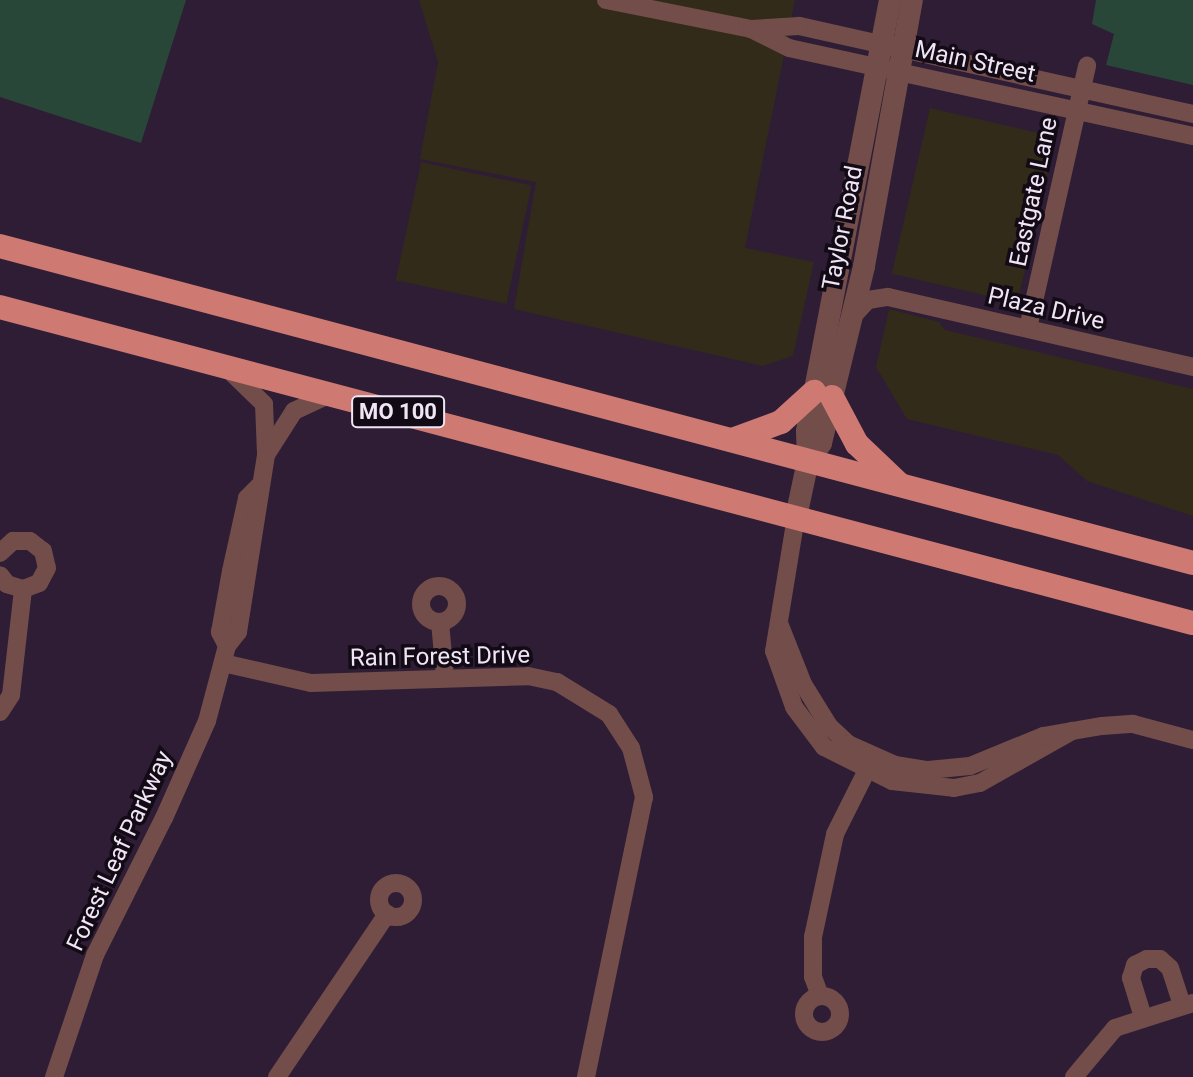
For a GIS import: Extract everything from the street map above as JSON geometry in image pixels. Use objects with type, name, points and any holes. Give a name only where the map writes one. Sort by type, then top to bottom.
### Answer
[{"type":"highway","name":"MO 100","points":[[0,246],[899,485],[1186,557]]},
{"type":"highway","name":"MO 100","points":[[0,307],[1193,623]]},
{"type":"highway","points":[[732,440],[781,422],[823,395],[857,444],[899,485]]},
{"type":"street","name":"Main Street","points":[[606,0],[751,29],[799,26],[1193,114]]},
{"type":"street","name":"Taylor Road","points":[[890,0],[892,45]]},
{"type":"street","name":"Taylor Road","points":[[823,395],[892,45],[912,0]]},
{"type":"street","name":"Main Street","points":[[751,29],[789,48],[1077,108],[1193,136]]},
{"type":"street","name":"Eastgate Lane","points":[[1028,328],[1087,66]]},
{"type":"street","name":"Taylor Road","points":[[887,68],[864,264],[851,319],[805,439],[808,461],[779,622],[823,717],[870,765],[950,769],[1043,736],[1133,724],[1193,740]]},
{"type":"street","points":[[864,264],[871,284],[888,297]]},
{"type":"street","points":[[851,319],[868,300],[888,297]]},
{"type":"street","name":"Plaza Drive","points":[[888,297],[1193,367]]},
{"type":"street","name":"Forest Leaf Parkway","points":[[54,1077],[95,955],[164,818],[207,721],[225,654],[220,632],[231,571],[247,498],[258,487],[266,455],[264,404],[229,370]]},
{"type":"street","name":"Forest Leaf Parkway","points":[[266,455],[294,411],[330,394]]},
{"type":"street","points":[[0,553],[21,540],[43,551],[45,576],[23,589],[7,584],[0,575]]},
{"type":"street","points":[[0,712],[11,695],[23,589]]},
{"type":"street","points":[[440,622],[445,677]]},
{"type":"street","name":"Rain Forest Drive","points":[[225,654],[311,683],[528,676],[557,682],[609,714],[638,767],[644,797],[586,1077]]},
{"type":"street","points":[[820,996],[813,977],[816,922],[835,834],[870,765]]},
{"type":"street","points":[[277,1077],[387,914]]},
{"type":"street","points":[[1074,1077],[1115,1028],[1188,1004],[1170,968],[1160,959],[1147,959],[1135,965],[1131,978],[1143,1017]]},
{"type":"shaded area","points":[[419,0],[795,0],[745,248],[814,262],[793,356],[763,366],[514,309],[536,182],[420,159],[438,62]]},
{"type":"shaded area","points":[[930,108],[1056,137],[1017,303],[892,274]]},
{"type":"shaded area","points":[[421,162],[532,185],[506,304],[396,280]]},
{"type":"shaded area","points":[[889,309],[939,322],[945,330],[1193,389],[1193,516],[1087,481],[1058,455],[907,419],[876,367]]},
{"type":"green space","points":[[0,0],[186,0],[141,143],[0,97]]},
{"type":"green space","points":[[1096,0],[1193,0],[1193,85],[1106,65],[1114,34],[1092,24]]}]
